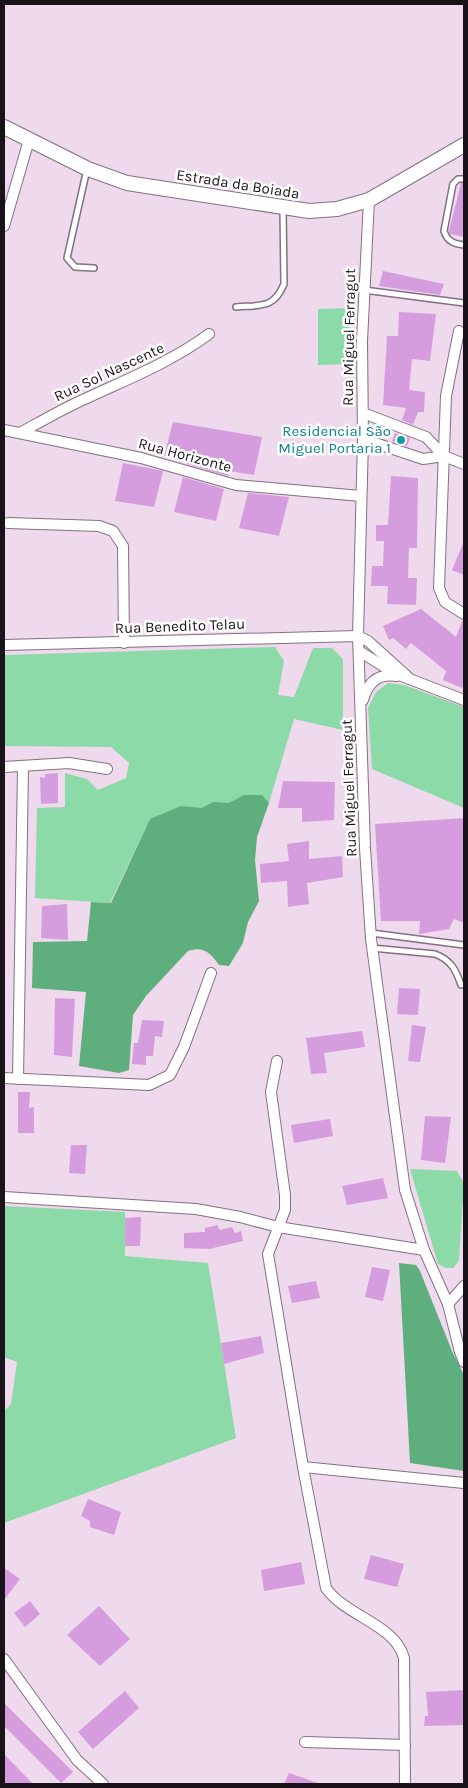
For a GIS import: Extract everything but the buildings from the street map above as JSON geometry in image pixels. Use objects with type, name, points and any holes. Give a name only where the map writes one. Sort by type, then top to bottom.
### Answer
[{"type":"main road","name":"Estrada da Boiada","points":[[4,127],[88,168],[127,183],[309,211],[337,209],[369,200],[464,145]]},
{"type":"street","points":[[4,226],[29,140]]},
{"type":"street","name":"Rua Miguel Ferragut","points":[[369,200],[364,290],[358,651],[370,933],[405,1190],[424,1250],[448,1304],[464,1362]]},
{"type":"street","points":[[460,331],[446,396],[439,588],[445,602],[464,614]]},
{"type":"street","name":"Rua Sol Nascente","points":[[20,433],[86,398],[160,366],[186,351],[209,334]]},
{"type":"street","points":[[363,413],[426,437],[444,456],[464,464]]},
{"type":"street","name":"Rua Horizonte","points":[[4,430],[141,458],[236,485],[361,496]]},
{"type":"street","points":[[363,439],[423,459],[444,456]]},
{"type":"street","points":[[8,524],[99,526],[113,531],[123,546],[124,642]]},
{"type":"street","points":[[358,636],[368,641],[410,679]]},
{"type":"street","name":"Rua Benedito Telau","points":[[4,645],[358,636]]},
{"type":"street","points":[[358,651],[394,673],[464,700]]},
{"type":"street","points":[[361,708],[370,683],[377,677],[387,675],[410,679]]},
{"type":"street","points":[[4,767],[69,763],[107,769]]},
{"type":"street","points":[[18,1079],[23,767]]},
{"type":"street","points":[[4,1078],[149,1085],[170,1075],[184,1047],[211,974]]},
{"type":"street","points":[[277,1061],[271,1092],[286,1195],[285,1210],[268,1254],[303,1467],[326,1588],[336,1601],[393,1638],[402,1648],[404,1658],[405,1784]]},
{"type":"street","points":[[4,1197],[196,1209],[240,1217],[278,1227],[424,1250]]},
{"type":"street","points":[[448,1304],[464,1286]]},
{"type":"street","points":[[303,1467],[464,1483]]},
{"type":"street","points":[[4,1659],[77,1760],[103,1784]]},
{"type":"street","points":[[305,1742],[405,1745]]},
{"type":"lane","points":[[88,168],[67,258],[75,267],[94,268]]},
{"type":"lane","points":[[464,179],[458,179],[453,184],[444,231],[446,238],[457,244],[464,245]]},
{"type":"lane","points":[[236,307],[274,302],[280,295],[284,284],[283,207]]},
{"type":"lane","points":[[364,290],[464,303]]},
{"type":"lane","points":[[370,933],[464,945]]},
{"type":"lane","points":[[372,948],[435,954],[444,957],[455,970],[462,985]]},
{"type":"green space","points":[[349,308],[350,364],[318,365],[318,309]]},
{"type":"green space","points":[[275,647],[284,661],[278,695],[294,697],[313,648],[332,648],[343,659],[343,730],[294,719],[269,803],[150,819],[110,903],[35,898],[37,808],[65,807],[65,773],[87,779],[98,790],[126,778],[129,763],[111,747],[4,746],[4,655]]},
{"type":"green space","points":[[388,683],[404,685],[464,707],[464,808],[372,769],[368,708],[376,692]]},
{"type":"green space","points":[[244,795],[262,795],[269,803],[257,837],[255,860],[259,901],[248,922],[243,943],[229,966],[219,965],[213,957],[202,950],[188,951],[146,996],[133,1015],[129,1070],[119,1073],[79,1066],[86,992],[32,988],[33,942],[87,941],[91,902],[111,903],[150,819],[181,806],[202,808],[213,802],[229,803]]},
{"type":"green space","points":[[410,1169],[457,1171],[464,1183],[459,1261],[453,1268],[446,1268],[438,1264]]},
{"type":"green space","points":[[4,1206],[125,1212],[125,1256],[208,1263],[236,1438],[4,1523],[4,1411],[11,1404],[17,1362],[4,1357]]},
{"type":"green space","points":[[399,1263],[416,1265],[420,1271],[452,1351],[464,1375],[464,1471],[410,1463]]},
{"type":"place","name":"Residencial São Miguel Portaria 1","points":[[401,440]]}]
